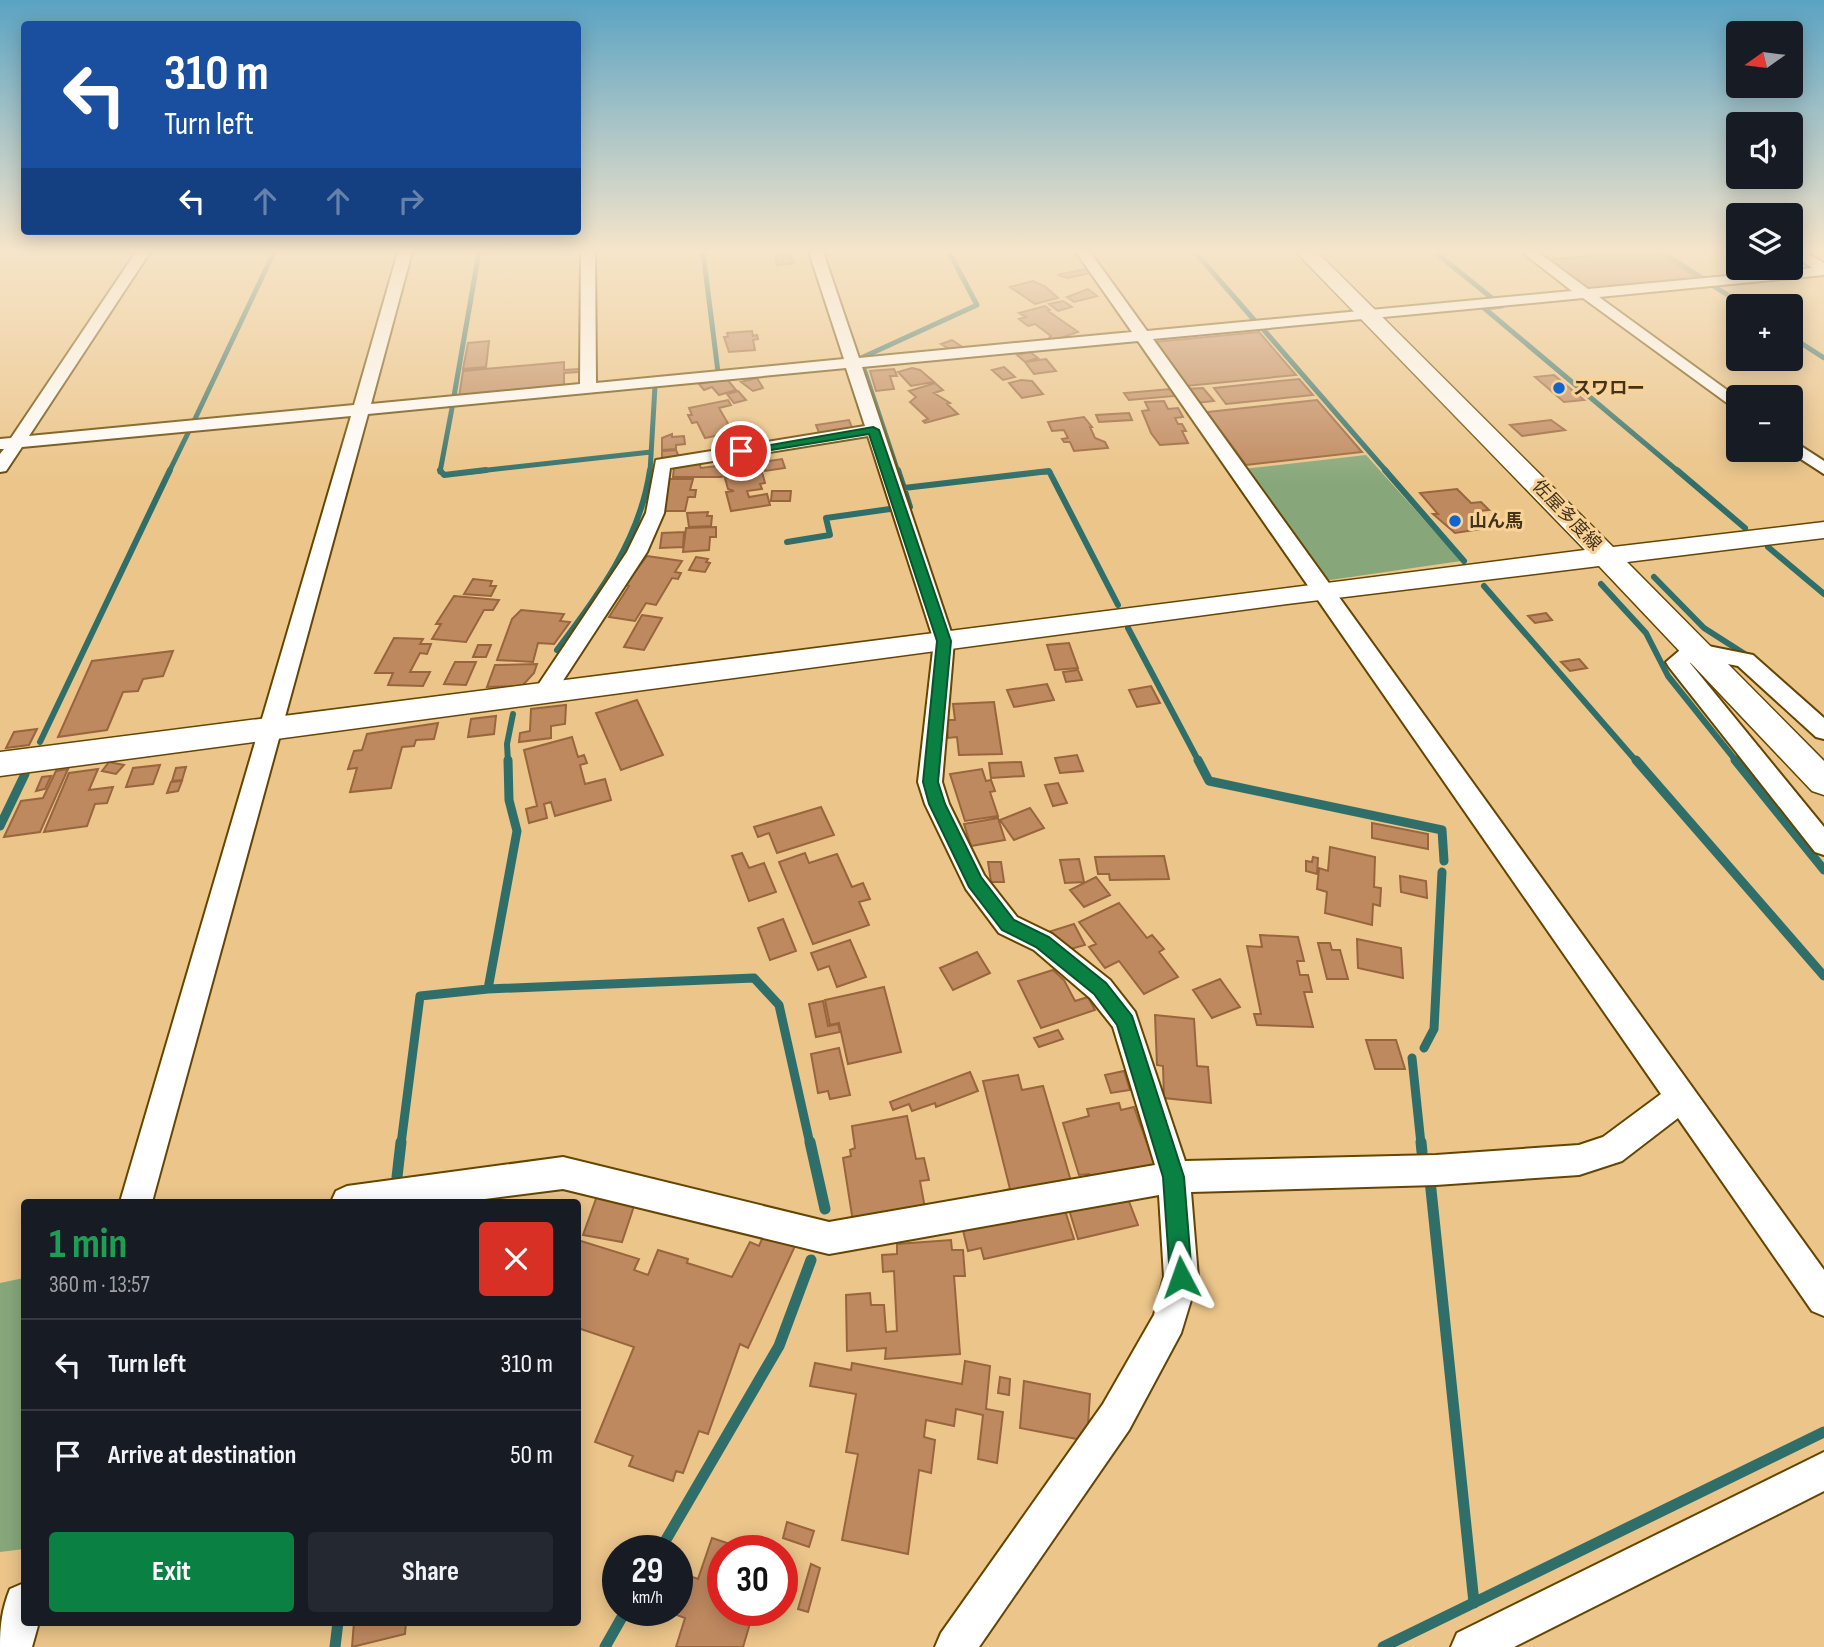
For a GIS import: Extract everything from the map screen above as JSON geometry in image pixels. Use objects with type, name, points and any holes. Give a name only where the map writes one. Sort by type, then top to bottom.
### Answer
[{"type":"street","points":[[0,467],[8,443],[89,329]]},
{"type":"street","points":[[137,1199],[273,728],[383,329]]},
{"type":"street","points":[[588,329],[588,388]]},
{"type":"street","points":[[840,329],[944,641],[930,782],[937,804],[975,882],[1008,925],[1042,942],[1100,989],[1125,1021],[1174,1177],[1181,1277],[1169,1321],[1116,1417],[955,1647]]},
{"type":"street","points":[[1137,329],[1824,1299]]},
{"type":"street","points":[[8,443],[1216,329]]},
{"type":"street","name":"佐屋多度線","points":[[1385,329],[1606,556],[1693,650],[1824,782]]},
{"type":"street","points":[[1633,329],[1726,397]]},
{"type":"street","points":[[543,694],[637,552],[654,513],[663,464],[873,430]]},
{"type":"street","points":[[1803,454],[1824,469]]},
{"type":"street","points":[[0,764],[1323,591],[1824,530]]},
{"type":"street","points":[[1824,731],[1745,660],[1693,650],[1677,662],[1824,845]]},
{"type":"street","points":[[369,1199],[563,1173],[828,1238],[1174,1177],[1436,1170],[1579,1160],[1611,1150],[1681,1097]]},
{"type":"street","points":[[1471,1647],[1824,1471]]},
{"type":"street","points":[[12,1647],[21,1614]]},
{"type":"green space","points":[[1366,455],[1461,561],[1330,580],[1319,576],[1243,469]]},
{"type":"green space","points":[[21,1279],[21,1549],[0,1552],[0,1283]]},
{"type":"building","points":[[1041,329],[1074,329],[1078,332],[1063,337],[1067,340],[1052,342],[1048,339],[1051,336]]},
{"type":"building","points":[[752,331],[753,336],[757,335],[758,339],[753,340],[755,350],[729,352],[724,337],[728,337],[727,333]]},
{"type":"building","points":[[1259,332],[1296,375],[1186,386],[1154,342]]},
{"type":"building","points":[[952,340],[964,348],[954,352],[941,344]]},
{"type":"building","points":[[489,341],[486,367],[463,369],[468,343]]},
{"type":"building","points":[[1030,352],[1038,358],[1025,362],[1017,355]]},
{"type":"building","points":[[1046,359],[1056,371],[1034,374],[1025,362]]},
{"type":"building","points":[[564,362],[564,370],[579,369],[579,372],[564,373],[564,387],[459,397],[463,371]]},
{"type":"building","points":[[1004,367],[1015,377],[1003,380],[992,370]]},
{"type":"building","points":[[912,368],[920,370],[934,382],[911,386],[898,372]]},
{"type":"building","points":[[894,369],[897,376],[890,376],[894,389],[876,391],[870,371]]},
{"type":"building","points":[[1554,375],[1584,400],[1564,402],[1535,377]]},
{"type":"building","points":[[726,378],[736,390],[719,395],[712,387],[704,390],[699,384]]},
{"type":"building","points":[[757,378],[763,388],[753,391],[741,382]]},
{"type":"building","points":[[1299,379],[1313,395],[1226,404],[1214,388]]},
{"type":"building","points":[[1032,381],[1043,394],[1022,398],[1009,383]]},
{"type":"building","points":[[935,383],[943,390],[934,393],[950,403],[947,404],[958,414],[925,423],[923,421],[928,419],[910,402],[916,397],[909,391]]},
{"type":"building","points":[[1203,388],[1214,401],[1196,403],[1186,389]]},
{"type":"building","points":[[1171,389],[1175,396],[1129,400],[1124,393]]},
{"type":"building","points":[[738,391],[746,400],[734,403],[727,394]]},
{"type":"building","points":[[728,400],[731,405],[719,408],[733,432],[705,438],[697,422],[692,423],[688,415],[692,415],[689,408]]},
{"type":"building","points":[[1317,400],[1362,452],[1246,465],[1207,412]]},
{"type":"building","points":[[1164,401],[1168,409],[1178,408],[1183,417],[1175,418],[1186,431],[1182,431],[1188,443],[1160,445],[1151,433],[1142,411],[1149,410],[1145,402]]},
{"type":"building","points":[[1129,413],[1132,420],[1099,422],[1096,415]]},
{"type":"building","points":[[1084,417],[1092,427],[1095,438],[1105,442],[1108,448],[1074,451],[1070,442],[1064,442],[1062,439],[1068,438],[1064,430],[1052,431],[1048,422]]},
{"type":"building","points":[[849,420],[853,430],[820,435],[816,425]]},
{"type":"building","points":[[1551,420],[1565,430],[1522,436],[1510,425]]},
{"type":"building","points":[[672,434],[672,437],[684,436],[685,444],[676,445],[676,449],[662,450],[662,438]]},
{"type":"building","points":[[676,450],[680,459],[662,460],[662,451]]},
{"type":"building","points":[[744,455],[749,473],[720,477],[673,477],[674,467],[699,463],[701,468],[717,466],[716,460]]},
{"type":"building","points":[[782,459],[785,468],[765,471],[762,462]]},
{"type":"building","points":[[762,472],[765,483],[760,484],[762,489],[747,491],[749,497],[767,494],[770,505],[731,511],[726,492],[734,491],[728,489],[725,478]]},
{"type":"building","points":[[668,479],[693,479],[690,490],[696,490],[695,497],[688,497],[685,511],[660,511]]},
{"type":"building","points":[[1457,489],[1471,503],[1481,502],[1489,510],[1479,511],[1494,527],[1455,533],[1433,514],[1438,514],[1420,493]]},
{"type":"building","points":[[772,491],[791,491],[790,501],[771,501]]},
{"type":"building","points":[[708,512],[707,516],[712,516],[711,526],[689,527],[687,513]]},
{"type":"building","points":[[716,527],[716,537],[710,537],[709,550],[683,552],[686,528]]},
{"type":"building","points":[[684,532],[683,547],[660,548],[662,533]]},
{"type":"building","points":[[647,556],[682,561],[675,572],[681,573],[678,579],[672,578],[656,605],[646,603],[635,621],[609,617],[629,586],[625,585]]},
{"type":"building","points":[[696,557],[708,559],[706,562],[710,563],[705,572],[689,570]]},
{"type":"building","points":[[473,579],[492,581],[490,586],[496,586],[491,596],[464,594]]},
{"type":"building","points":[[454,596],[499,600],[493,610],[484,610],[466,642],[432,639],[441,624],[436,624]]},
{"type":"building","points":[[521,610],[564,614],[560,621],[570,622],[554,644],[538,643],[533,662],[497,660],[512,619]]},
{"type":"building","points":[[1546,613],[1552,620],[1535,623],[1528,616]]},
{"type":"building","points":[[642,615],[662,618],[644,650],[624,647]]},
{"type":"building","points":[[394,638],[423,639],[420,644],[431,644],[427,654],[420,653],[410,672],[430,672],[423,686],[388,685],[393,673],[375,673]]},
{"type":"building","points":[[1069,643],[1078,668],[1055,670],[1047,645]]},
{"type":"building","points":[[478,645],[491,645],[486,657],[473,657]]},
{"type":"building","points":[[173,651],[163,676],[143,679],[138,691],[123,692],[107,730],[58,737],[92,661]]},
{"type":"building","points":[[1579,659],[1587,668],[1570,671],[1561,662]]},
{"type":"building","points":[[455,662],[476,662],[466,685],[444,684]]},
{"type":"building","points":[[537,664],[534,673],[522,686],[487,687],[495,665]]},
{"type":"building","points":[[1078,670],[1082,680],[1066,682],[1063,672]]},
{"type":"building","points":[[1047,684],[1054,700],[1014,707],[1007,690]]},
{"type":"building","points":[[1151,686],[1160,703],[1137,707],[1129,690]]},
{"type":"building","points":[[637,700],[663,755],[621,770],[596,713]]},
{"type":"building","points":[[994,702],[1002,754],[959,755],[957,737],[948,738],[946,720],[955,720],[953,704]]},
{"type":"building","points":[[566,705],[565,724],[551,726],[551,738],[519,742],[520,733],[530,731],[531,709]]},
{"type":"building","points":[[496,716],[494,734],[468,737],[471,719]]},
{"type":"building","points":[[438,723],[434,739],[416,740],[414,746],[402,747],[391,788],[350,792],[357,768],[348,769],[354,751],[362,750],[367,734]]},
{"type":"building","points":[[37,729],[29,745],[6,748],[14,732]]},
{"type":"building","points":[[572,737],[578,757],[584,755],[587,763],[580,765],[585,784],[605,779],[611,800],[555,816],[551,802],[544,804],[547,818],[529,823],[526,809],[537,806],[524,750]]},
{"type":"building","points":[[1077,755],[1083,771],[1060,773],[1055,758]]},
{"type":"building","points":[[109,762],[124,765],[116,774],[102,771]]},
{"type":"building","points":[[1021,762],[1024,776],[991,778],[989,763]]},
{"type":"building","points":[[160,765],[153,784],[126,787],[133,768]]},
{"type":"building","points":[[186,767],[182,780],[172,781],[176,768]]},
{"type":"building","points":[[68,769],[40,832],[4,837],[21,801],[43,798],[56,771]]},
{"type":"building","points":[[98,769],[89,790],[113,787],[107,803],[95,804],[87,826],[44,832],[69,773]]},
{"type":"building","points":[[982,769],[986,781],[991,780],[995,791],[990,792],[998,816],[965,821],[950,774]]},
{"type":"building","points":[[51,776],[45,789],[36,791],[42,777]]},
{"type":"building","points":[[182,781],[178,791],[167,793],[171,782]]},
{"type":"building","points":[[1058,783],[1067,803],[1053,806],[1045,785]]},
{"type":"building","points":[[821,807],[834,835],[777,853],[769,833],[758,837],[754,827]]},
{"type":"building","points":[[1030,808],[1044,828],[1014,840],[1000,820]]},
{"type":"building","points":[[998,818],[1005,840],[971,846],[964,824]]},
{"type":"building","points":[[1372,823],[1428,834],[1428,849],[1372,838]]},
{"type":"building","points":[[1330,847],[1375,857],[1374,887],[1381,888],[1380,906],[1373,904],[1372,925],[1325,913],[1327,892],[1317,889],[1319,868],[1328,871]]},
{"type":"building","points":[[742,853],[749,868],[764,863],[776,892],[749,901],[732,856]]},
{"type":"building","points":[[805,853],[809,863],[837,854],[852,887],[863,883],[870,899],[859,902],[869,925],[813,944],[779,862]]},
{"type":"building","points":[[1164,856],[1169,879],[1110,880],[1109,874],[1098,874],[1095,857]]},
{"type":"building","points":[[1313,857],[1318,858],[1317,874],[1306,871],[1306,861],[1312,862]]},
{"type":"building","points":[[1079,859],[1084,882],[1065,883],[1060,860]]},
{"type":"building","points":[[988,862],[1001,862],[1004,882],[991,882]]},
{"type":"building","points":[[1400,876],[1426,881],[1427,898],[1401,892]]},
{"type":"building","points":[[1096,877],[1110,895],[1084,907],[1070,890]]},
{"type":"building","points":[[1119,903],[1147,938],[1152,935],[1164,949],[1159,952],[1178,977],[1144,994],[1119,961],[1105,968],[1089,947],[1096,944],[1079,922]]},
{"type":"building","points":[[783,919],[796,951],[770,960],[758,928]]},
{"type":"building","points":[[1074,924],[1085,945],[1071,949],[1048,932]]},
{"type":"building","points":[[1260,935],[1298,937],[1304,961],[1297,961],[1300,975],[1308,975],[1312,992],[1304,992],[1313,1027],[1257,1025],[1254,1014],[1261,1014],[1247,946],[1262,947]]},
{"type":"building","points":[[1357,939],[1401,948],[1403,978],[1358,968]]},
{"type":"building","points":[[850,940],[866,977],[837,987],[829,966],[818,970],[811,953]]},
{"type":"building","points":[[1318,943],[1330,943],[1332,950],[1340,950],[1348,979],[1327,979]]},
{"type":"building","points":[[977,952],[990,973],[953,990],[940,968]]},
{"type":"building","points":[[1053,970],[1064,980],[1075,1001],[1088,997],[1095,1010],[1041,1028],[1018,981]]},
{"type":"building","points":[[1220,979],[1240,1007],[1212,1018],[1193,990]]},
{"type":"building","points":[[884,987],[901,1052],[848,1064],[839,1023],[830,1025],[825,1000]]},
{"type":"building","points":[[823,1001],[828,1026],[838,1024],[840,1032],[816,1037],[809,1004]]},
{"type":"building","points":[[1155,1015],[1194,1019],[1197,1066],[1208,1067],[1211,1103],[1164,1098],[1163,1066],[1157,1065]]},
{"type":"building","points":[[1058,1030],[1063,1039],[1039,1047],[1034,1038]]},
{"type":"building","points":[[1366,1040],[1396,1040],[1405,1069],[1375,1069]]},
{"type":"building","points":[[839,1048],[850,1095],[830,1099],[828,1091],[818,1093],[811,1054]]},
{"type":"building","points":[[1124,1071],[1130,1090],[1111,1093],[1105,1075]]},
{"type":"building","points":[[970,1072],[978,1091],[936,1107],[935,1103],[912,1111],[909,1104],[893,1110],[890,1102]]},
{"type":"building","points":[[1018,1075],[1022,1090],[1043,1086],[1073,1188],[1004,1201],[1002,1191],[1010,1189],[983,1081]]},
{"type":"building","points":[[1119,1103],[1121,1110],[1134,1107],[1156,1169],[1092,1182],[1089,1174],[1079,1175],[1063,1123],[1089,1116],[1087,1109]]},
{"type":"building","points":[[907,1116],[916,1159],[924,1158],[929,1180],[920,1181],[926,1214],[854,1228],[843,1158],[851,1156],[850,1150],[855,1148],[852,1126]]},
{"type":"building","points":[[1125,1191],[1138,1225],[1078,1239],[1067,1203]]},
{"type":"building","points":[[597,1196],[635,1203],[622,1242],[583,1235]]},
{"type":"building","points":[[1063,1204],[1074,1239],[984,1259],[981,1248],[968,1251],[962,1226]]},
{"type":"building","points":[[765,1232],[795,1246],[748,1348],[740,1344],[708,1434],[699,1431],[683,1473],[676,1471],[673,1481],[629,1466],[633,1456],[595,1442],[634,1347],[581,1329],[581,1241],[639,1259],[634,1270],[648,1275],[658,1250],[688,1259],[687,1263],[732,1277],[750,1242],[759,1246]]},
{"type":"building","points":[[951,1240],[952,1250],[963,1250],[965,1276],[954,1276],[960,1354],[885,1359],[886,1348],[847,1351],[846,1295],[870,1293],[871,1305],[884,1305],[886,1332],[897,1331],[894,1271],[883,1272],[882,1255],[897,1254],[897,1244]]},
{"type":"building","points":[[965,1361],[990,1366],[986,1409],[1003,1412],[997,1463],[978,1459],[983,1415],[956,1409],[954,1426],[926,1420],[924,1437],[935,1440],[931,1473],[919,1470],[908,1554],[842,1540],[858,1454],[846,1452],[856,1394],[810,1386],[815,1363],[851,1370],[852,1363],[962,1384]]},
{"type":"building","points":[[1000,1377],[1010,1379],[1009,1395],[998,1393]]},
{"type":"building","points":[[1024,1381],[1090,1394],[1087,1441],[1020,1428]]},
{"type":"building","points":[[787,1522],[814,1531],[809,1547],[798,1543],[798,1535],[784,1535]]},
{"type":"building","points":[[707,1553],[707,1626],[749,1626],[743,1647],[676,1647],[683,1626],[693,1626],[693,1577],[698,1579]]},
{"type":"building","points":[[811,1564],[820,1568],[808,1612],[798,1609]]},
{"type":"building","points":[[354,1626],[406,1626],[405,1634],[352,1647]]},
{"type":"waterway","points":[[194,421],[238,329]]},
{"type":"waterway","points":[[454,396],[466,329]]},
{"type":"waterway","points":[[713,329],[718,372]]},
{"type":"waterway","points":[[861,358],[925,329]]},
{"type":"waterway","points":[[1263,329],[1387,472]]},
{"type":"waterway","points":[[1509,329],[1679,472]]},
{"type":"waterway","points":[[1803,344],[1824,358]]},
{"type":"waterway","points":[[863,366],[898,472]]},
{"type":"waterway","points":[[650,472],[655,386]]},
{"type":"waterway","points":[[440,470],[452,408]]},
{"type":"waterway","points":[[169,472],[189,431]]},
{"type":"waterway","points":[[470,472],[651,452]]},
{"type":"waterway","points":[[40,742],[170,470]]},
{"type":"waterway","points":[[440,470],[444,475],[486,470]]},
{"type":"waterway","points":[[557,650],[602,588],[627,543],[645,496],[650,470]]},
{"type":"waterway","points":[[898,470],[910,507]]},
{"type":"waterway","points":[[1385,470],[1464,561]]},
{"type":"waterway","points":[[1677,470],[1745,528]]},
{"type":"waterway","points":[[904,488],[1040,472]]},
{"type":"waterway","points":[[1040,472],[1050,472]]},
{"type":"waterway","points":[[1040,472],[1050,472]]},
{"type":"waterway","points":[[1050,472],[1118,605]]},
{"type":"waterway","points":[[787,542],[830,535],[826,518],[890,509]]},
{"type":"waterway","points":[[1768,547],[1824,594]]},
{"type":"waterway","points":[[1654,577],[1704,628],[1751,658]]},
{"type":"waterway","points":[[1601,584],[1646,633],[1668,676],[1737,762]]},
{"type":"waterway","points":[[1484,586],[1637,762]]},
{"type":"waterway","points":[[1128,628],[1199,762]]},
{"type":"waterway","points":[[508,762],[507,744],[513,714]]},
{"type":"waterway","points":[[488,989],[517,831],[509,800],[508,760]]},
{"type":"waterway","points":[[1198,760],[1209,781],[1442,830],[1444,861]]},
{"type":"waterway","points":[[1636,760],[1824,976]]},
{"type":"waterway","points":[[1735,760],[1824,870]]},
{"type":"waterway","points":[[0,826],[25,774]]},
{"type":"waterway","points":[[1424,1048],[1434,1029],[1442,872]]},
{"type":"waterway","points":[[488,989],[754,978],[779,1005],[810,1144]]},
{"type":"waterway","points":[[401,1144],[420,996],[488,989]]},
{"type":"waterway","points":[[1412,1058],[1421,1144]]},
{"type":"waterway","points":[[397,1177],[401,1142]]},
{"type":"waterway","points":[[810,1142],[825,1209]]},
{"type":"waterway","points":[[1421,1142],[1422,1152]]},
{"type":"waterway","points":[[1430,1180],[1474,1603]]},
{"type":"waterway","points":[[669,1535],[779,1346],[811,1260]]},
{"type":"waterway","points":[[1474,1603],[1824,1432]]},
{"type":"waterway","points":[[1383,1647],[1474,1603]]},
{"type":"waterway","points":[[335,1647],[338,1626]]},
{"type":"waterway","points":[[605,1647],[617,1626]]},
{"type":"place","name":"スワロー","points":[[1559,388]]},
{"type":"place","name":"山ん馬","points":[[1455,521]]},
{"type":"route","points":[[741,451],[873,430],[944,641],[930,782],[937,804],[975,882],[1008,925],[1042,942],[1100,989],[1125,1021],[1174,1177],[1181,1277]]}]
